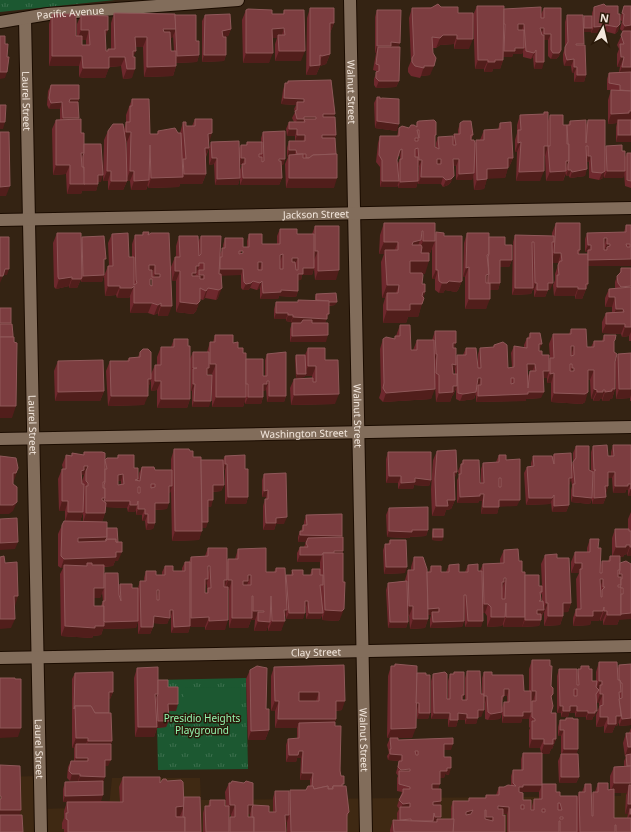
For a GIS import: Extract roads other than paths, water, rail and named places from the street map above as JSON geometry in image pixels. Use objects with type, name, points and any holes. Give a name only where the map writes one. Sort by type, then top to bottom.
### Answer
[{"type":"street","name":"Pacific Avenue","points":[[0,22],[48,14],[238,0]]},
{"type":"street","name":"Walnut Street","points":[[350,0],[366,832]]},
{"type":"street","name":"Laurel Street","points":[[25,18],[41,832]]},
{"type":"street","name":"Jackson Street","points":[[0,220],[631,208]]},
{"type":"street","name":"Washington Street","points":[[0,439],[631,427]]},
{"type":"street","name":"Clay Street","points":[[0,658],[631,646]]},
{"type":"park label","name":"Presidio Heights Playground","points":[[202,724]]}]
